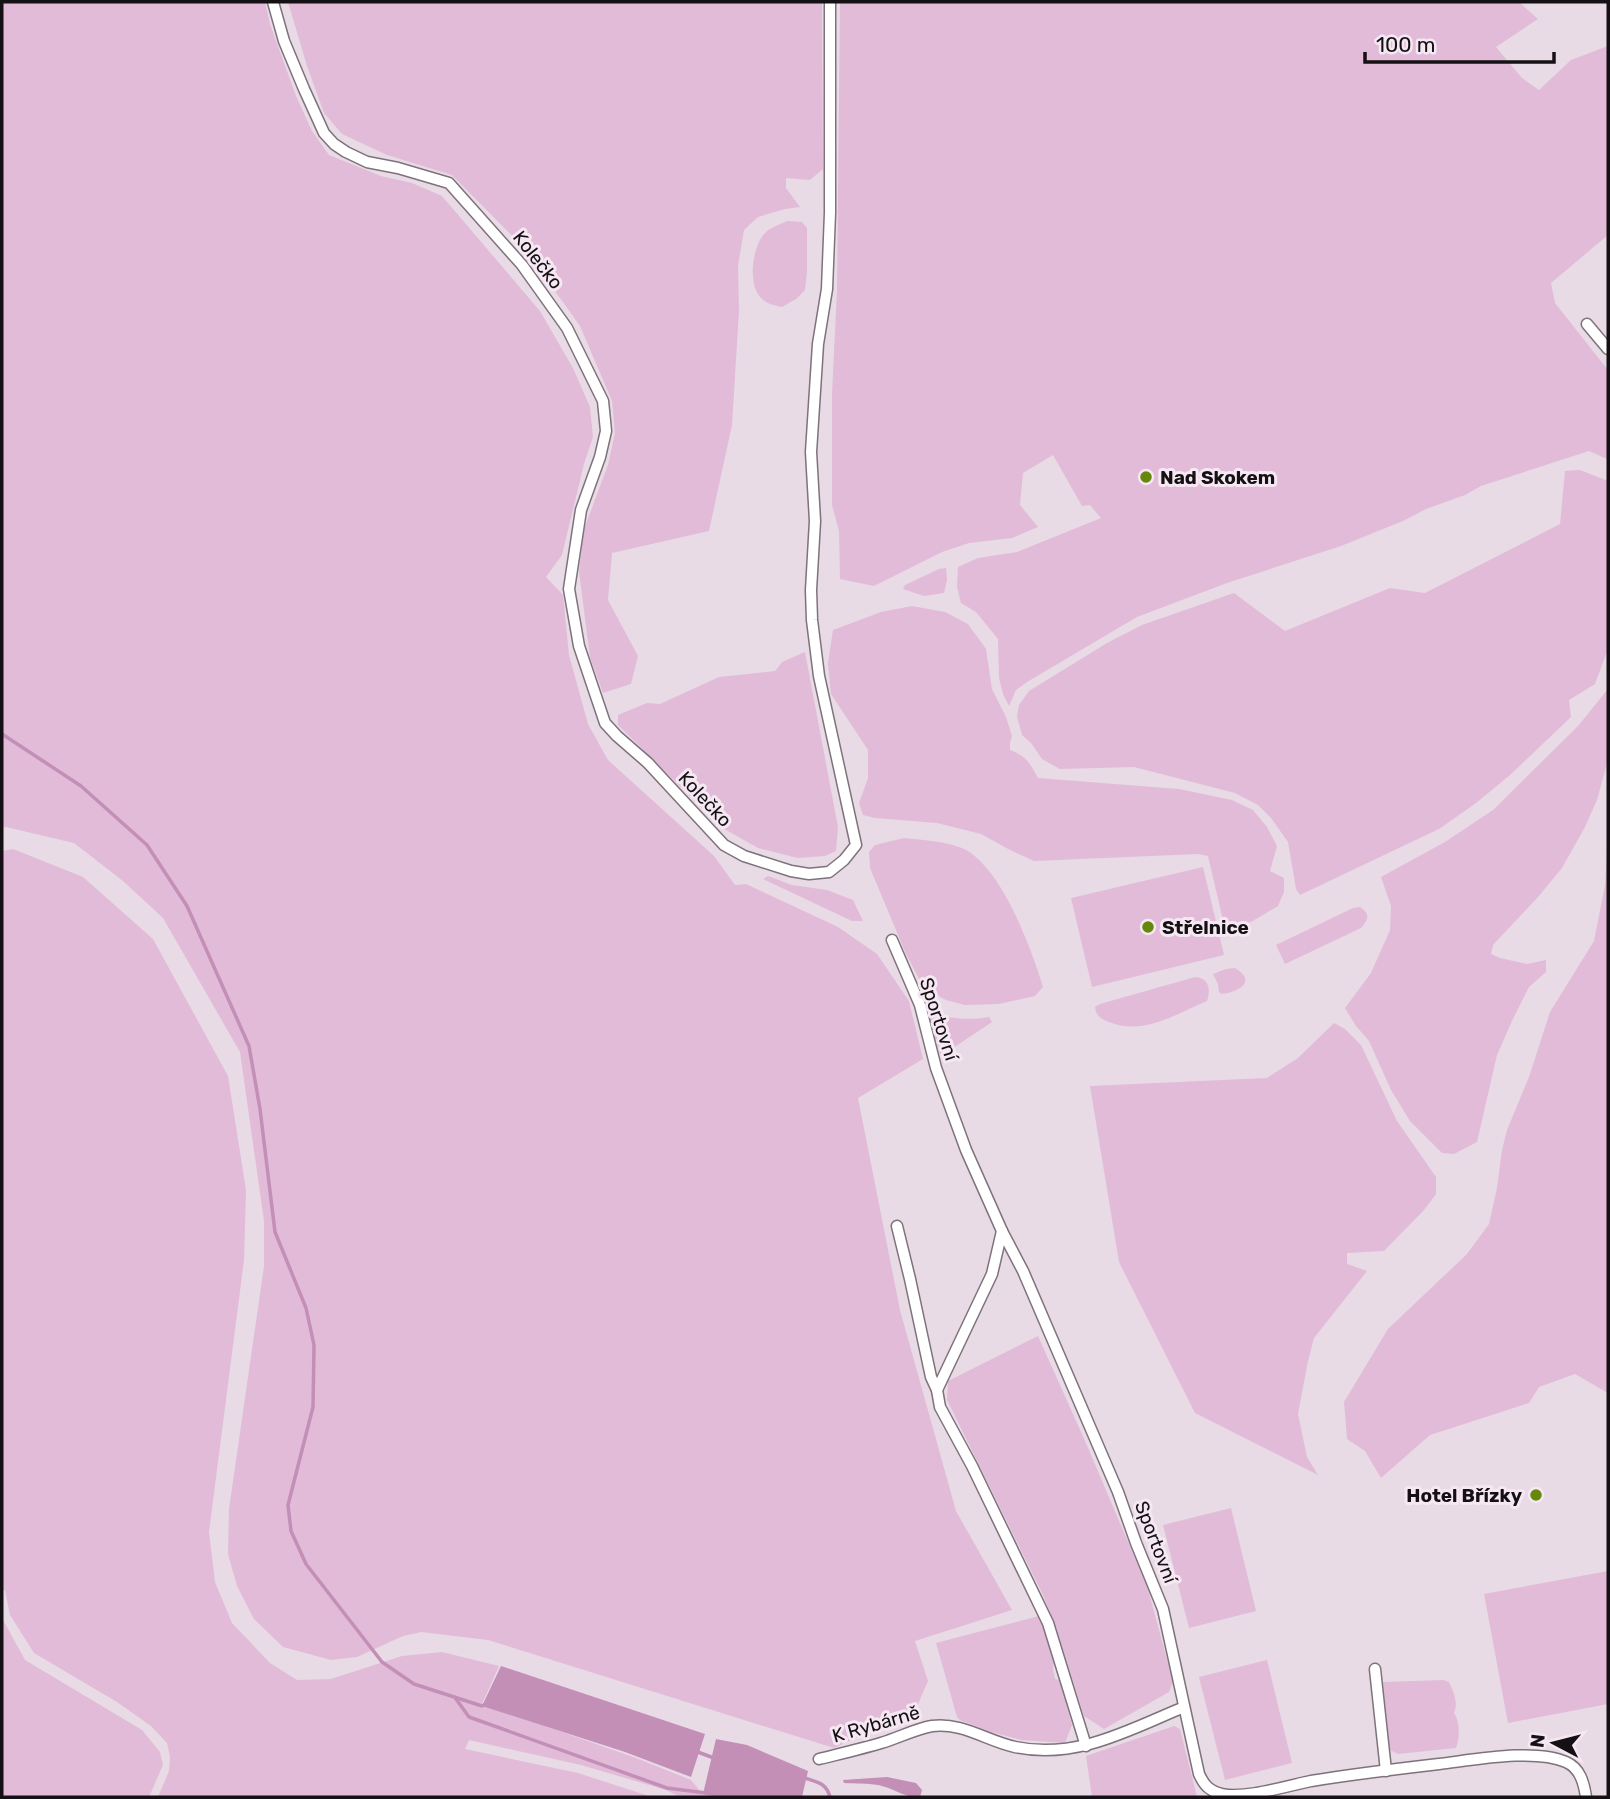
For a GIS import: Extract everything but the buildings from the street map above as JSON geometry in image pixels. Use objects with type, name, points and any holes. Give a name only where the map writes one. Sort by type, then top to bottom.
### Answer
[{"type":"street","name":"Kolečko","points":[[273,2],[284,41],[324,133],[334,144],[367,162],[449,183],[522,265],[567,328],[603,401],[606,431],[600,457],[581,510],[569,589],[579,646],[606,723],[648,763],[724,845],[767,864],[809,874],[829,872],[844,860],[856,845],[819,676],[811,590],[815,521],[811,452],[818,344],[827,289],[830,213],[830,2]]},
{"type":"street","points":[[1587,324],[1608,349]]},
{"type":"street","name":"Sportovní","points":[[892,940],[920,1004],[936,1068],[966,1150],[1023,1271],[1118,1492],[1163,1609],[1199,1774],[1208,1788],[1214,1792],[1238,1795],[1386,1770],[1492,1758],[1544,1756],[1567,1762],[1580,1773],[1586,1797]]},
{"type":"street","points":[[897,1226],[940,1407],[972,1466],[1048,1623],[1086,1746]]},
{"type":"street","points":[[937,1390],[992,1274],[1002,1231]]},
{"type":"street","points":[[1375,1669],[1386,1770]]},
{"type":"street","name":"K Rybárně","points":[[819,1759],[932,1726],[956,1727],[997,1742],[1031,1750],[1070,1750],[1184,1707]]},
{"type":"shaded area","points":[[2,2],[265,2],[270,24],[296,96],[312,131],[329,155],[442,196],[540,311],[573,368],[590,407],[593,437],[562,555],[546,577],[563,595],[569,655],[588,724],[608,760],[714,856],[735,885],[746,884],[838,927],[877,954],[909,1001],[923,1059],[858,1098],[900,1310],[956,1511],[1012,1610],[915,1641],[928,1681],[915,1711],[834,1748],[488,1640],[421,1632],[403,1636],[357,1657],[331,1660],[283,1647],[254,1619],[237,1586],[228,1554],[229,1509],[264,1266],[264,1221],[240,1052],[163,918],[123,881],[74,843],[2,828]]},
{"type":"shaded area","points":[[288,2],[822,2],[823,169],[810,180],[786,178],[786,188],[800,207],[758,217],[744,230],[738,266],[739,311],[732,425],[709,531],[612,553],[608,600],[638,656],[631,684],[603,693],[590,657],[579,572],[584,529],[608,465],[615,433],[612,401],[580,326],[525,249],[452,175],[387,155],[342,134],[324,113]]},
{"type":"shaded area","points":[[840,2],[1519,2],[1538,19],[1496,47],[1522,78],[1539,90],[1571,60],[1608,46],[1608,235],[1551,283],[1555,303],[1608,370],[1608,469],[1607,459],[1589,451],[1481,486],[1341,546],[1227,583],[1137,617],[1027,682],[1016,690],[1009,706],[999,678],[998,639],[976,612],[961,603],[957,587],[958,567],[978,558],[1017,552],[1101,518],[1090,505],[1082,506],[1053,455],[1023,473],[1020,505],[1038,527],[1012,538],[969,543],[942,552],[874,586],[840,579],[839,531],[832,505],[832,393],[837,291]]},
{"type":"shaded area","points":[[787,221],[802,222],[807,228],[807,272],[805,290],[782,307],[768,303],[760,297],[753,280],[753,271],[755,252],[762,237],[769,230]]},
{"type":"shaded area","points":[[1580,470],[1608,481],[1608,649],[1595,684],[1569,700],[1571,717],[1510,775],[1439,829],[1300,895],[1296,889],[1288,842],[1258,805],[1235,793],[1134,767],[1060,769],[1042,759],[1022,735],[1017,717],[1019,705],[1029,691],[1107,643],[1142,625],[1234,593],[1285,631],[1390,588],[1425,593],[1560,524],[1565,471]]},
{"type":"shaded area","points":[[946,568],[944,593],[924,596],[903,589],[905,585]]},
{"type":"shaded area","points":[[912,606],[945,612],[968,624],[986,649],[992,689],[1012,736],[1010,750],[1027,761],[1038,778],[1179,789],[1232,800],[1253,810],[1267,827],[1277,846],[1270,871],[1284,878],[1284,892],[1278,906],[1251,922],[1226,926],[1208,856],[1198,854],[1034,861],[981,834],[937,823],[863,815],[859,803],[868,778],[868,750],[831,694],[828,663],[833,630],[881,612]]},
{"type":"shaded area","points":[[805,652],[838,827],[836,851],[825,856],[798,858],[758,848],[726,830],[618,725],[618,715],[647,703],[660,704],[719,677],[775,671],[782,662]]},
{"type":"shaded area","points":[[1608,689],[1608,760],[1597,800],[1562,868],[1493,945],[1491,954],[1527,964],[1546,960],[1546,972],[1529,987],[1497,1055],[1477,1142],[1454,1154],[1442,1153],[1410,1121],[1391,1090],[1369,1041],[1345,1008],[1371,973],[1390,930],[1391,906],[1381,877],[1445,842],[1493,810],[1578,726]]},
{"type":"shaded area","points":[[1608,834],[1608,1393],[1575,1374],[1539,1387],[1529,1403],[1430,1435],[1381,1478],[1365,1451],[1347,1439],[1344,1402],[1388,1329],[1467,1254],[1489,1224],[1507,1130],[1529,1077],[1550,1012],[1594,941],[1605,885]]},
{"type":"shaded area","points":[[904,838],[941,842],[962,848],[976,857],[989,871],[1013,909],[1031,951],[1043,987],[1035,996],[999,1004],[965,1005],[946,1000],[924,988],[906,954],[870,868],[869,852],[875,845]]},
{"type":"shaded area","points":[[13,849],[83,877],[153,939],[228,1076],[246,1190],[244,1260],[209,1532],[215,1582],[232,1623],[270,1663],[297,1680],[331,1679],[402,1656],[442,1652],[499,1666],[482,1704],[636,1758],[691,1780],[701,1792],[718,1797],[680,1797],[666,1790],[581,1765],[469,1740],[465,1749],[578,1773],[652,1797],[158,1797],[169,1771],[167,1743],[151,1726],[117,1702],[34,1653],[10,1615],[5,1590],[2,1590],[2,851]]},
{"type":"shaded area","name":"Střelnice","points":[[1203,867],[1224,955],[1092,987],[1071,898]]},
{"type":"shaded area","points":[[768,876],[792,885],[827,890],[853,900],[863,921],[852,921],[763,879]]},
{"type":"shaded area","points":[[1360,907],[1367,917],[1361,928],[1285,964],[1276,945]]},
{"type":"shaded area","points":[[1235,968],[1245,978],[1243,986],[1222,994],[1213,974]]},
{"type":"shaded area","points":[[1195,977],[1203,979],[1208,985],[1207,1001],[1159,1022],[1122,1026],[1104,1020],[1095,1007],[1100,1004]]},
{"type":"shaded area","points":[[928,1013],[973,1019],[989,1017],[992,1022],[940,1054]]},
{"type":"shaded area","points":[[1334,1023],[1345,1029],[1361,1045],[1397,1121],[1436,1177],[1436,1194],[1384,1251],[1347,1253],[1347,1264],[1367,1271],[1314,1338],[1298,1414],[1307,1457],[1318,1475],[1195,1413],[1119,1262],[1090,1086],[1267,1078],[1298,1058]]},
{"type":"shaded area","points":[[1038,1336],[1148,1589],[1173,1682],[1169,1692],[1104,1729],[1084,1716],[1056,1627],[1042,1593],[947,1400],[948,1381]]},
{"type":"shaded area","points":[[1231,1508],[1256,1611],[1189,1628],[1163,1525]]},
{"type":"shaded area","points":[[1608,1571],[1608,1704],[1508,1723],[1484,1594]]},
{"type":"shaded area","points":[[1039,1616],[1054,1659],[1055,1679],[1060,1680],[1072,1725],[1065,1743],[1022,1740],[960,1720],[936,1643]]},
{"type":"shaded area","points":[[2,1618],[25,1660],[142,1730],[160,1752],[163,1765],[149,1797],[2,1797]]},
{"type":"shaded area","points":[[1267,1660],[1292,1763],[1225,1780],[1199,1677]]},
{"type":"shaded area","points":[[501,1666],[705,1734],[691,1777],[625,1752],[482,1706]]},
{"type":"shaded area","points":[[1383,1682],[1449,1682],[1456,1701],[1454,1713],[1459,1730],[1456,1748],[1398,1754],[1390,1750]]},
{"type":"shaded area","points":[[1174,1726],[1180,1729],[1197,1797],[1092,1797],[1086,1756]]},
{"type":"shaded area","points":[[716,1739],[747,1745],[808,1771],[802,1797],[717,1797],[703,1794]]},
{"type":"shaded area","points":[[887,1777],[916,1783],[922,1790],[920,1797],[908,1796],[878,1785],[844,1783],[843,1780]]},
{"type":"waterway","points":[[2,734],[81,786],[147,845],[187,906],[249,1046],[260,1109],[275,1232],[306,1308],[314,1345],[313,1407],[288,1505],[291,1531],[306,1564],[382,1662],[414,1684],[482,1706],[486,1704]]},
{"type":"waterway","points":[[456,1699],[469,1717],[667,1788],[706,1793]]},
{"type":"waterway","points":[[695,1751],[714,1758]]},
{"type":"waterway","points":[[802,1777],[823,1785],[830,1797]]},
{"type":"place","name":"Nad Skokem","points":[[1146,477]]},
{"type":"place","name":"Střelnice","points":[[1148,927]]},
{"type":"place","name":"Hotel Břízky","points":[[1536,1495]]}]
